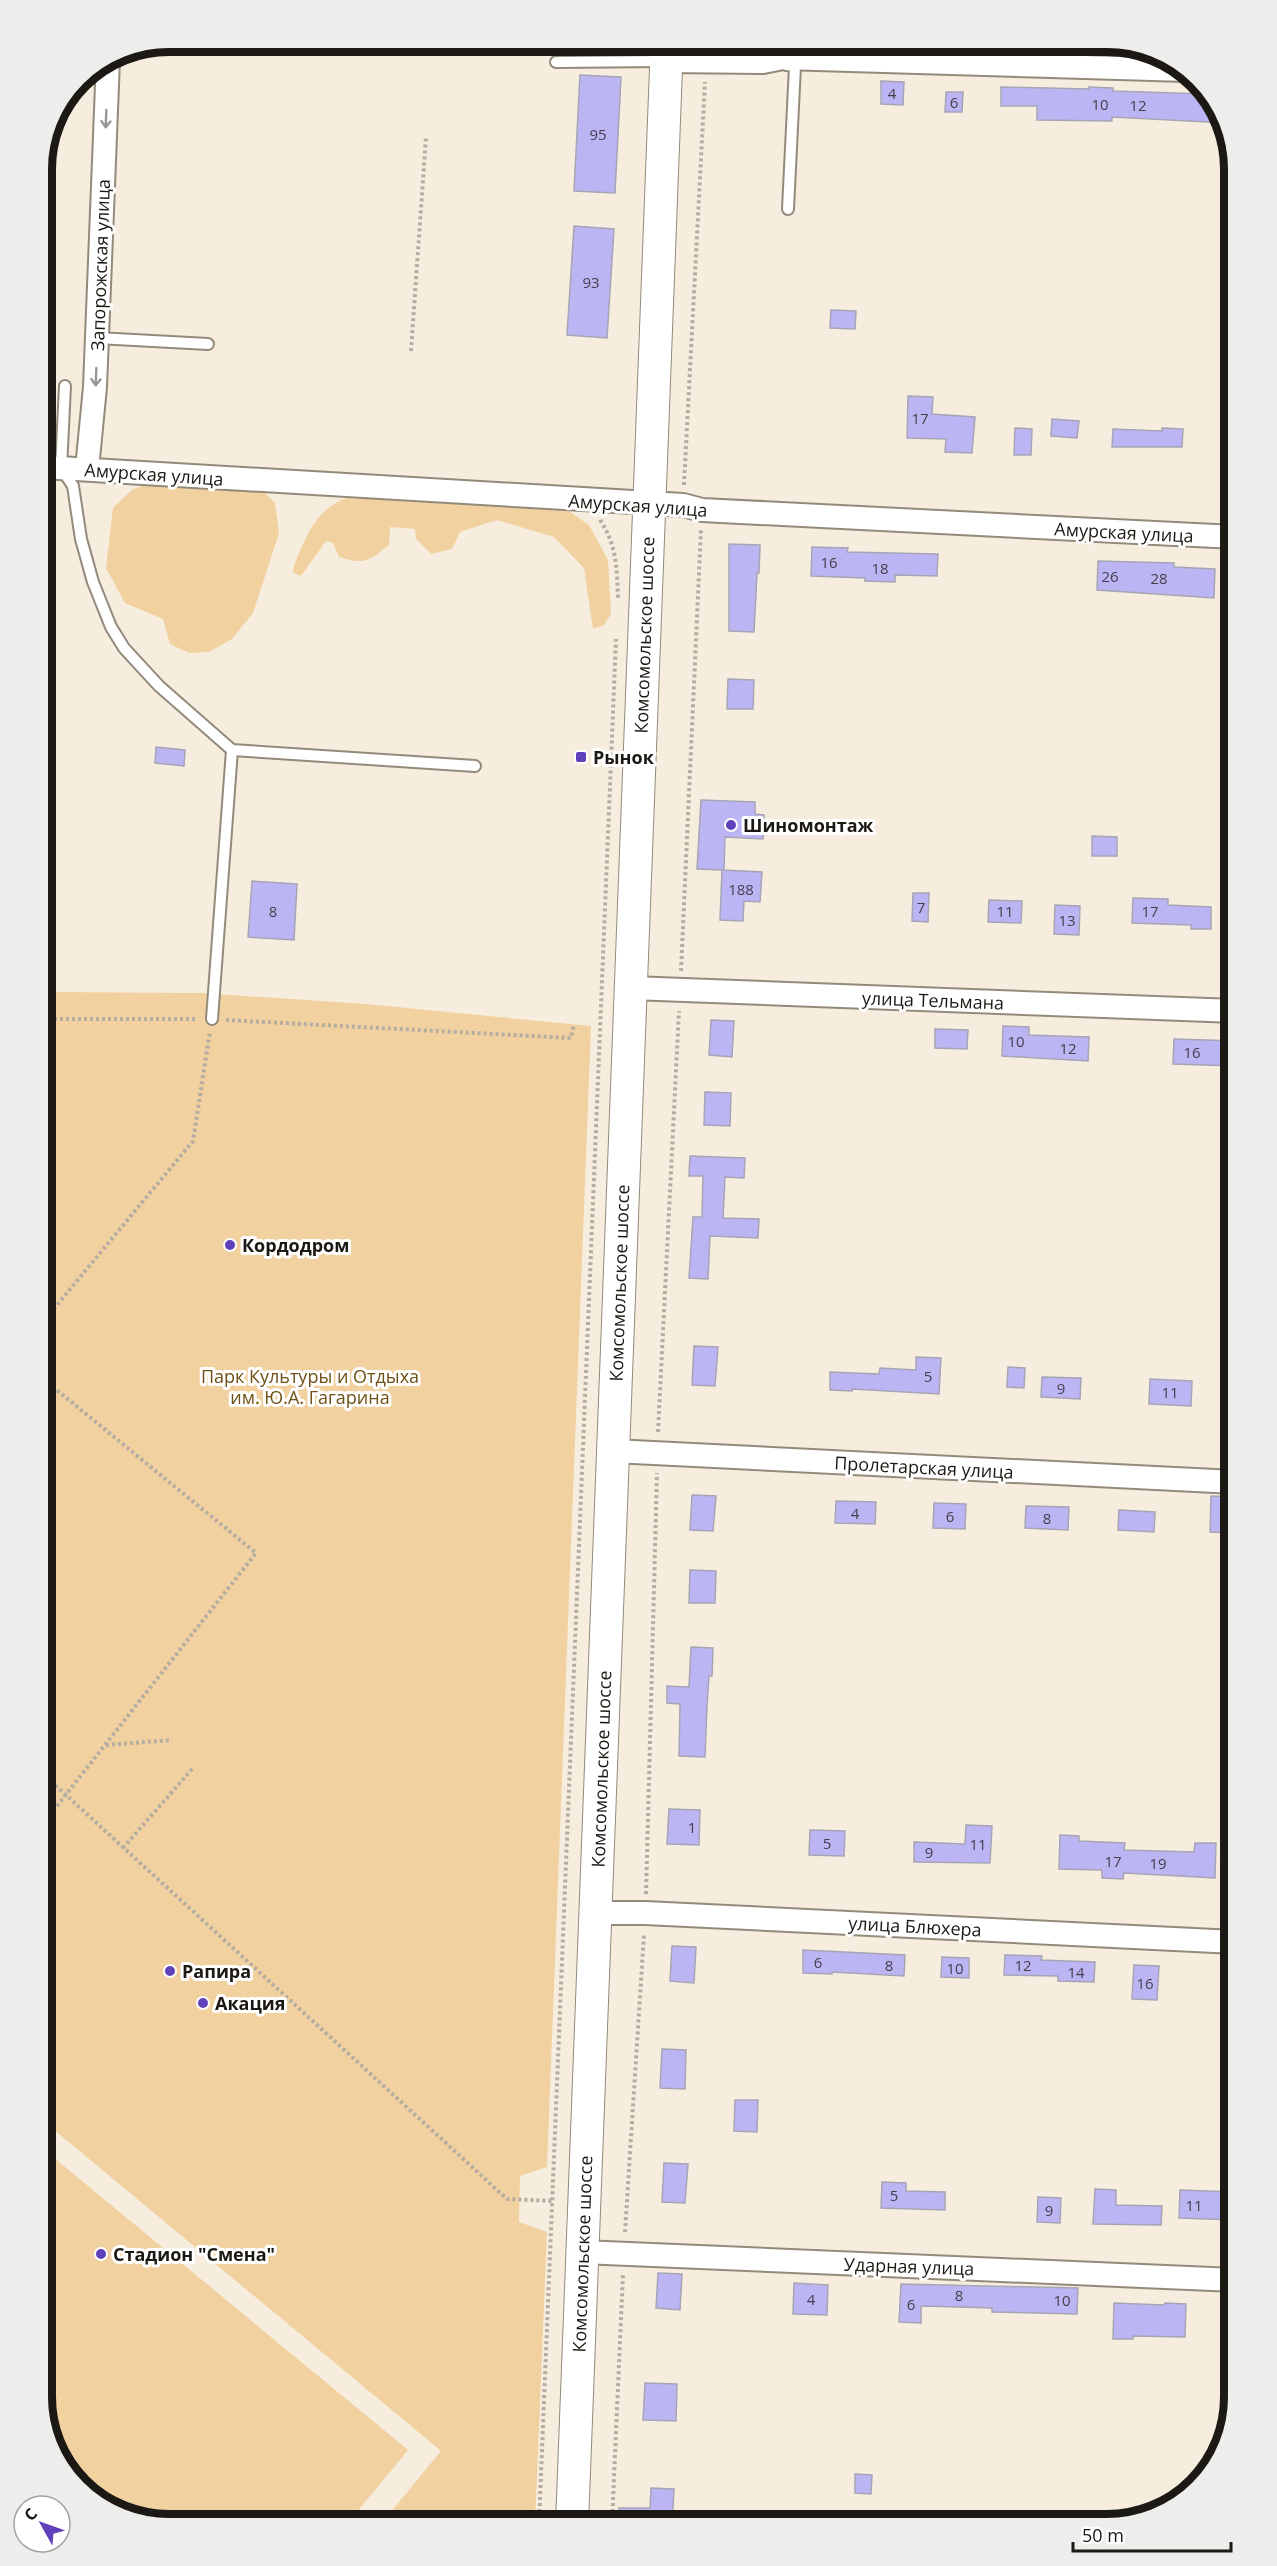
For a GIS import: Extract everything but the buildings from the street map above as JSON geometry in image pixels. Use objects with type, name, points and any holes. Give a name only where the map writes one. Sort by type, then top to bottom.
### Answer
[{"type":"main road","name":"Комсомольское шоссе","points":[[572,2513],[666,53]]},
{"type":"street","points":[[673,53],[706,60],[777,54],[1167,69]]},
{"type":"street","name":"Запорожская улица","points":[[87,470],[95,387],[108,70]]},
{"type":"street","name":"Амурская улица","points":[[53,467],[692,508],[1224,536]]},
{"type":"street","name":"улица Тельмана","points":[[631,988],[1224,1011]]},
{"type":"street","name":"Пролетарская улица","points":[[613,1451],[1224,1481]]},
{"type":"street","name":"улица Блюхера","points":[[595,1913],[645,1913],[1224,1941]]},
{"type":"street","name":"Ударная улица","points":[[582,2252],[1224,2280]]},
{"type":"lane","points":[[556,62],[651,53]]},
{"type":"lane","points":[[777,54],[795,66],[788,209]]},
{"type":"lane","points":[[97,338],[208,344]]},
{"type":"lane","points":[[53,462],[65,386]]},
{"type":"lane","points":[[53,468],[73,486],[81,539],[96,589],[111,627],[124,648],[159,686],[232,750],[475,766]]},
{"type":"lane","points":[[212,1019],[232,750]]},
{"type":"path","points":[[612,2513],[624,2254],[645,1913],[657,1454],[680,991],[706,60]]},
{"type":"path","points":[[411,351],[426,137]]},
{"type":"path","points":[[593,514],[610,535],[617,561],[618,601]]},
{"type":"path","points":[[539,2513],[616,636]]},
{"type":"path","points":[[53,1019],[212,1019],[571,1038],[574,1024]]},
{"type":"path","points":[[52,1310],[193,1141],[212,1019]]},
{"type":"path","points":[[52,1387],[256,1553],[52,1813]]},
{"type":"path","points":[[105,1745],[172,1740]]},
{"type":"path","points":[[123,1848],[193,1768]]},
{"type":"path","points":[[52,1783],[507,2199],[554,2201]]},
{"type":"green space","points":[[148,483],[260,488],[275,503],[279,533],[253,613],[232,639],[209,652],[189,653],[170,644],[163,619],[125,603],[106,568],[113,508],[132,490]]},
{"type":"green space","points":[[346,498],[563,507],[589,525],[608,560],[611,614],[604,625],[593,629],[584,568],[554,537],[497,520],[460,532],[452,549],[431,554],[416,539],[415,529],[390,527],[389,545],[371,558],[361,561],[339,557],[333,543],[326,541],[301,576],[293,573],[298,555],[319,517],[335,503]]},
{"type":"green space","name":"Парк Культуры и Отдыха им. Ю.А. Гагарина","points":[[53,992],[201,993],[366,1004],[591,1026],[547,2167],[520,2176],[519,2222],[547,2232],[535,2513],[390,2513],[441,2451],[52,2128]]},
{"type":"green space","name":"Стадион \"Смена\"","points":[[52,2156],[408,2450],[356,2513],[162,2513],[132,2507],[98,2489],[77,2468],[68,2455],[56,2427],[52,2396]]},
{"type":"place","name":"Рынок","points":[[581,757]]},
{"type":"place","name":"Шиномонтаж","points":[[731,825]]},
{"type":"place","name":"Кордодром","points":[[230,1245]]},
{"type":"place","name":"Рапира","points":[[170,1971]]},
{"type":"place","name":"Акация","points":[[203,2003]]},
{"type":"place","name":"Стадион \"Смена\"","points":[[101,2254]]}]
